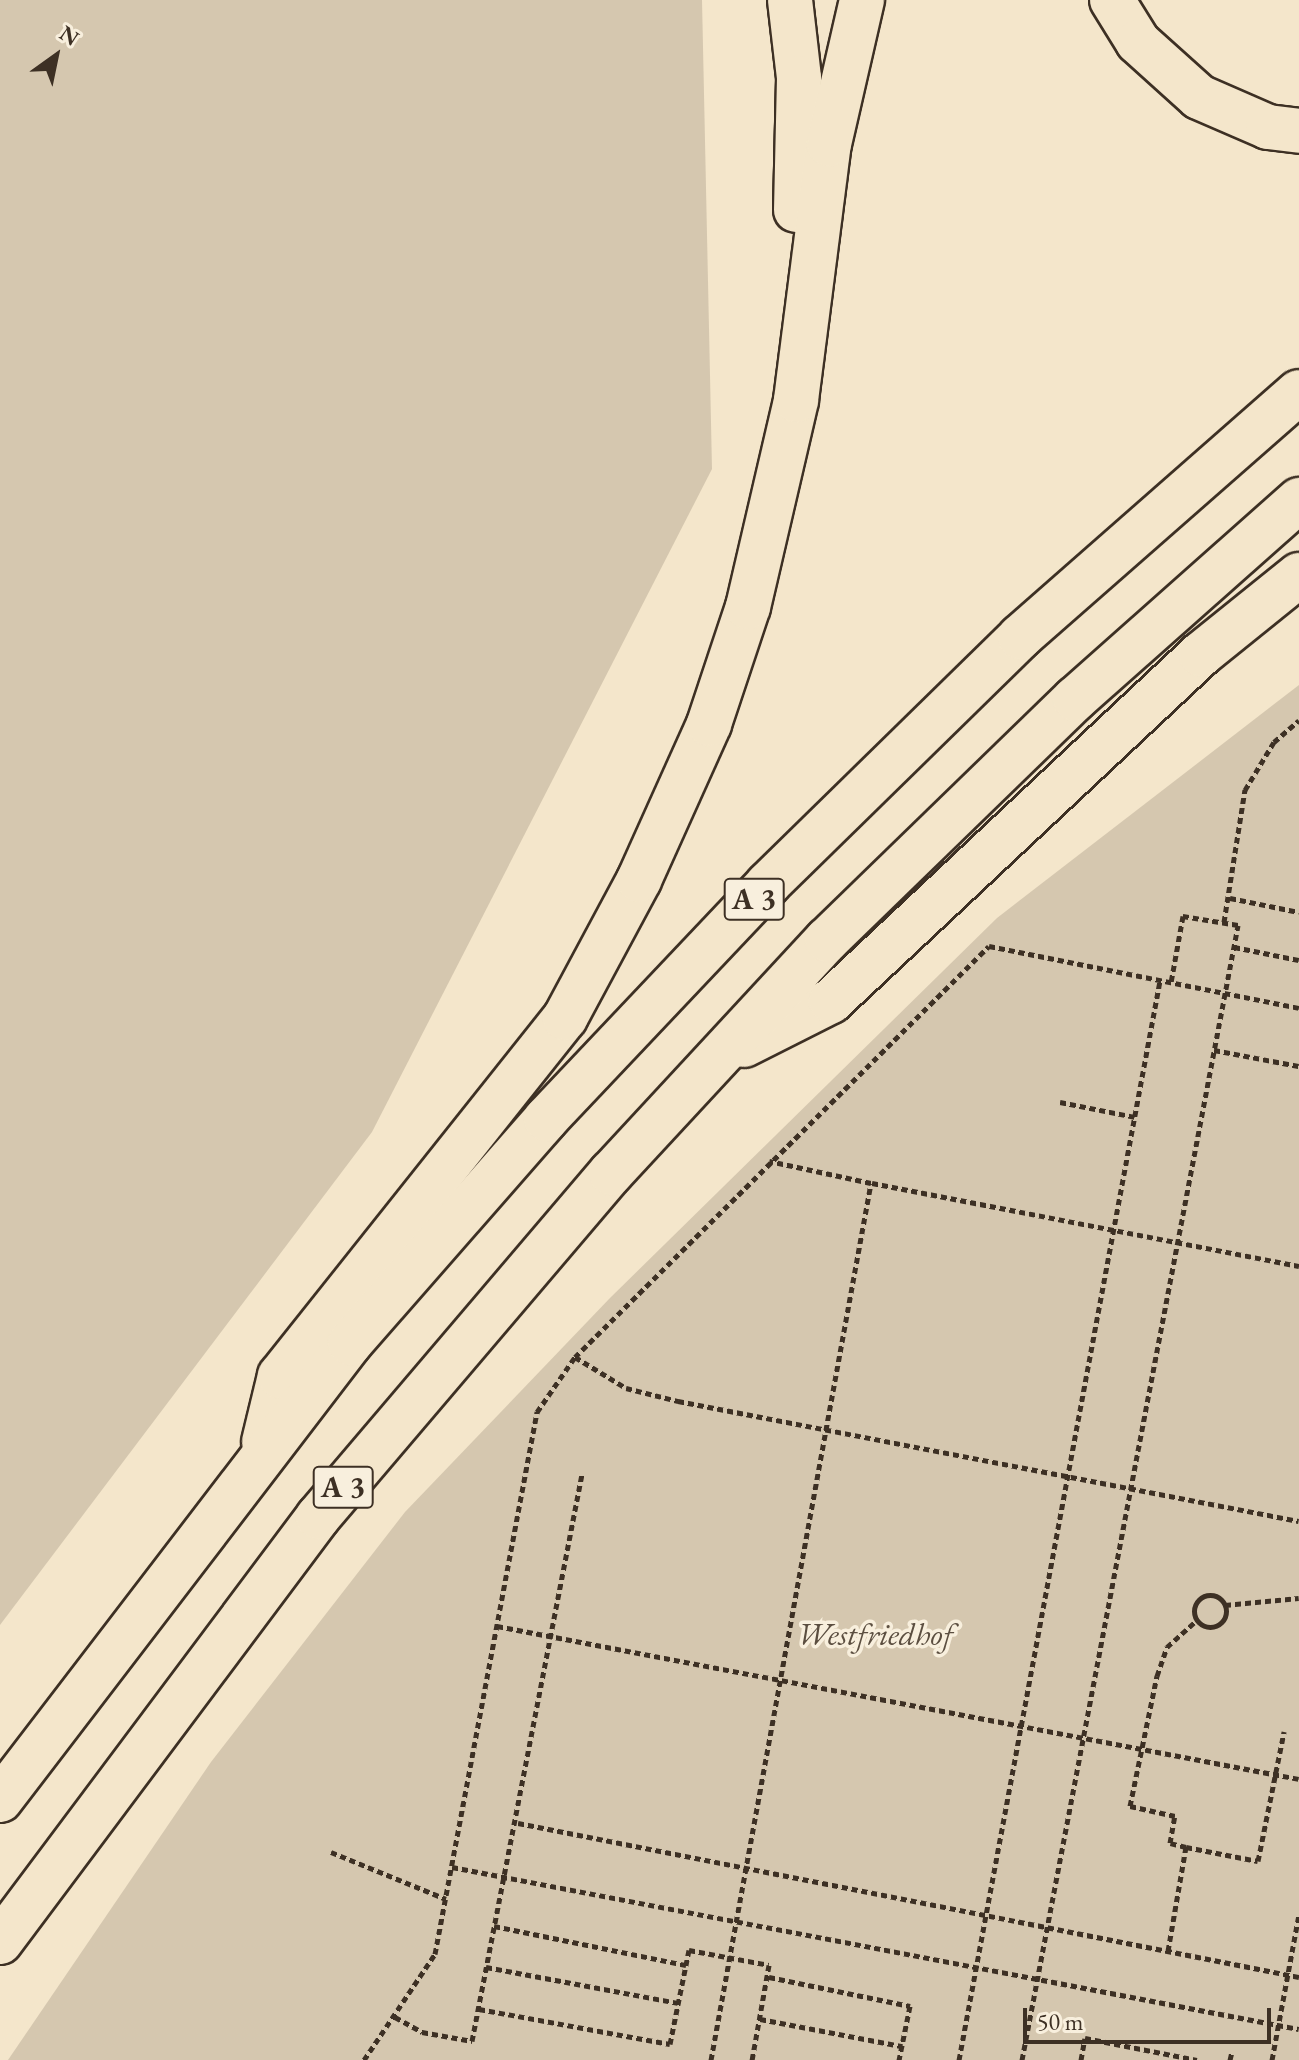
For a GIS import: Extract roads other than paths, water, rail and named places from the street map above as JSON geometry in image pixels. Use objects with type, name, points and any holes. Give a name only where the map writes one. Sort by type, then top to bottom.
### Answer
[{"type":"highway","points":[[773,500],[796,232],[799,78],[790,0]]},
{"type":"highway","points":[[260,1456],[280,1376],[565,1018],[639,880],[709,724],[748,607],[796,400],[829,144],[862,0]]},
{"type":"highway","points":[[1112,0],[1138,42],[1199,97],[1268,127],[1299,131]]},
{"type":"highway","name":"A 3","points":[[0,1800],[260,1456],[546,1119],[768,884],[1020,637],[1299,392]]},
{"type":"highway","name":"A 3","points":[[0,1942],[185,1688],[422,1389],[717,1058],[827,940],[1075,699],[1299,500]]},
{"type":"highway","points":[[717,1058],[831,1001],[1126,726],[1299,575]]},
{"type":"highway","points":[[1126,726],[1299,605]]},
{"type":"park label","name":"Westfriedhof","points":[[875,1634]]}]
